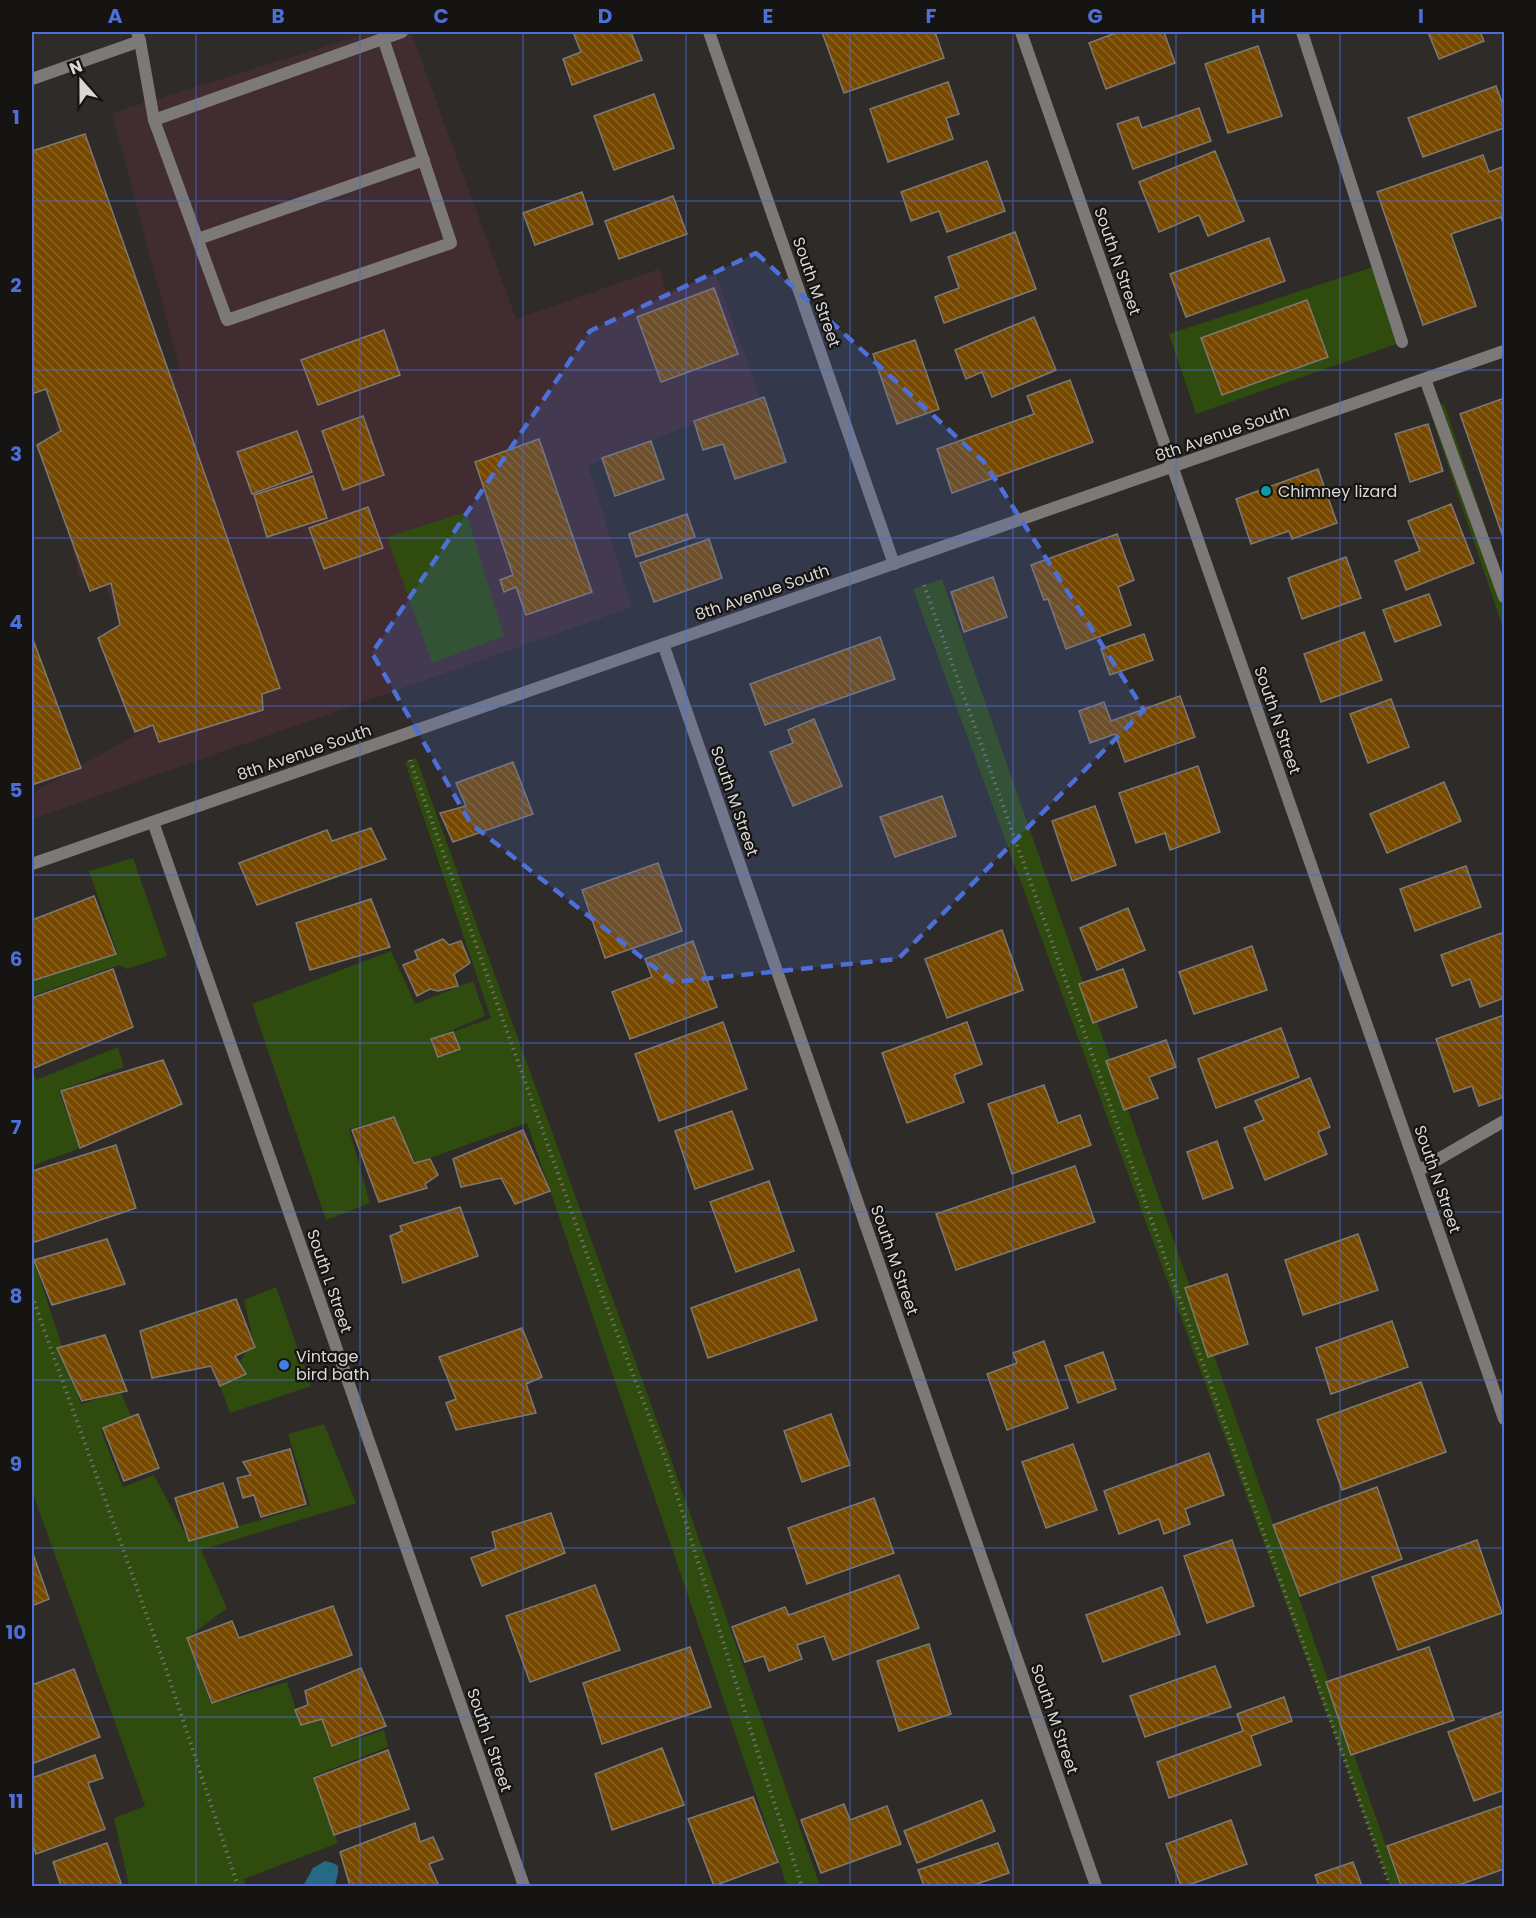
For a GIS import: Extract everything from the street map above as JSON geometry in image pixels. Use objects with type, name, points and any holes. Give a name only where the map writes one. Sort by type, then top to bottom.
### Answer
[{"type":"street","points":[[154,120],[402,32]]},
{"type":"street","name":"South M Street","points":[[709,32],[894,564]]},
{"type":"street","name":"South N Street","points":[[1021,32],[1504,1419]]},
{"type":"street","points":[[1302,32],[1402,342]]},
{"type":"street","points":[[32,80],[138,36],[154,120],[227,320],[452,243],[383,38]]},
{"type":"street","points":[[198,239],[424,160]]},
{"type":"street","name":"8th Avenue South","points":[[32,864],[1504,351]]},
{"type":"street","points":[[1425,379],[1504,597]]},
{"type":"street","name":"South M Street","points":[[663,644],[1096,1887]]},
{"type":"street","name":"South L Street","points":[[153,822],[524,1887]]},
{"type":"street","points":[[1418,1171],[1504,1121]]},
{"type":"path","points":[[924,585],[1390,1887]]},
{"type":"path","points":[[410,760],[586,1252],[666,1463],[802,1887]]},
{"type":"path","points":[[32,1296],[166,1669],[238,1887]]},
{"type":"highlighted area","points":[[756,253],[984,462],[1144,710],[898,959],[673,982],[471,824],[372,653],[590,331]]},
{"type":"shaded area","points":[[372,32],[411,32],[516,319],[659,269],[666,291],[716,275],[760,397],[588,466],[632,607],[32,819],[32,793],[148,728],[135,732],[98,638],[120,625],[105,585],[79,577],[72,542],[41,455],[43,441],[55,434],[57,418],[46,389],[32,389],[32,157],[89,144],[169,372],[181,373],[112,113]]},
{"type":"green space","points":[[1376,266],[1402,342],[1196,414],[1169,334]]},
{"type":"green space","points":[[1444,404],[1504,582],[1504,631],[1429,409]]},
{"type":"green space","points":[[466,512],[504,636],[432,663],[387,537]]},
{"type":"green space","points":[[942,579],[1400,1886],[1390,1886],[913,589]]},
{"type":"green space","points":[[416,758],[672,1462],[820,1886],[787,1886],[527,1123],[416,1163],[393,1117],[349,1129],[370,1203],[326,1220],[252,1004],[391,951],[415,1004],[473,981],[485,1016],[430,1040],[438,1057],[460,1049],[453,1032],[491,1018],[405,762]]},
{"type":"green space","points":[[133,858],[167,956],[127,969],[119,965],[32,996],[32,982],[117,952],[89,871]]},
{"type":"green space","points":[[118,1047],[124,1067],[59,1091],[80,1148],[32,1166],[32,1068],[36,1080]]},
{"type":"green space","points":[[32,1255],[81,1404],[120,1391],[132,1418],[101,1431],[123,1487],[154,1475],[189,1541],[310,1505],[288,1434],[324,1424],[356,1503],[201,1550],[227,1608],[187,1638],[211,1704],[287,1682],[301,1725],[322,1719],[332,1747],[384,1730],[388,1747],[314,1776],[338,1843],[244,1879],[246,1886],[129,1886],[114,1818],[145,1806],[32,1491]]},
{"type":"green space","points":[[276,1287],[311,1386],[230,1413],[220,1386],[246,1374],[240,1361],[246,1352],[255,1347],[244,1300]]},
{"type":"water","points":[[325,1861],[338,1866],[335,1886],[303,1886],[313,1868]]},
{"type":"building","points":[[573,32],[631,32],[642,60],[572,85],[563,59],[581,52]]},
{"type":"building","points":[[822,32],[935,32],[944,58],[844,93]]},
{"type":"building","points":[[1118,32],[1164,32],[1175,63],[1106,89],[1089,43]]},
{"type":"building","points":[[1428,32],[1480,32],[1484,41],[1439,59]]},
{"type":"building","points":[[1258,46],[1282,116],[1228,133],[1205,64]]},
{"type":"building","points":[[948,82],[959,114],[946,118],[953,139],[888,162],[870,109]]},
{"type":"building","points":[[1496,86],[1504,108],[1504,128],[1423,157],[1408,118]]},
{"type":"building","points":[[654,94],[674,148],[614,170],[594,116]]},
{"type":"building","points":[[1199,108],[1211,141],[1133,169],[1117,124],[1138,117],[1142,128]]},
{"type":"building","points":[[85,134],[280,688],[262,694],[263,710],[159,742],[153,725],[135,732],[98,638],[120,625],[111,583],[90,591],[37,445],[61,431],[46,389],[32,394],[32,151]]},
{"type":"building","points":[[1215,151],[1244,221],[1208,236],[1199,215],[1159,232],[1139,182]]},
{"type":"building","points":[[1483,155],[1489,172],[1504,166],[1504,226],[1501,217],[1451,234],[1476,306],[1423,325],[1377,192]]},
{"type":"building","points":[[987,161],[1005,211],[947,232],[939,211],[911,221],[901,192]]},
{"type":"building","points":[[582,192],[593,224],[535,245],[523,213]]},
{"type":"building","points":[[673,196],[687,234],[619,259],[605,221]]},
{"type":"building","points":[[1015,232],[1036,289],[944,323],[935,297],[959,288],[948,257]]},
{"type":"building","points":[[1269,238],[1285,281],[1186,317],[1170,274]]},
{"type":"building","points":[[714,288],[738,354],[661,382],[637,317]]},
{"type":"building","points":[[1307,300],[1328,357],[1222,395],[1201,338]]},
{"type":"building","points":[[1034,317],[1056,370],[992,397],[982,372],[966,379],[955,350]]},
{"type":"building","points":[[384,330],[400,375],[318,405],[301,360]]},
{"type":"building","points":[[915,340],[939,409],[897,424],[873,354]]},
{"type":"building","points":[[1070,380],[1093,442],[952,493],[937,449],[1034,414],[1027,396]]},
{"type":"building","points":[[764,397],[786,462],[735,479],[723,444],[703,450],[694,421]]},
{"type":"building","points":[[1504,398],[1504,540],[1460,414]]},
{"type":"building","points":[[363,416],[384,475],[343,490],[322,431]]},
{"type":"building","points":[[1428,424],[1443,471],[1410,482],[1395,434]]},
{"type":"building","points":[[297,431],[312,472],[252,494],[237,452]]},
{"type":"building","points":[[539,439],[592,592],[526,615],[516,587],[504,592],[500,580],[513,575],[475,462]]},
{"type":"building","points":[[651,441],[664,479],[615,496],[602,458]]},
{"type":"building","points":[[1318,469],[1337,523],[1292,539],[1289,531],[1251,544],[1236,499]]},
{"type":"building","points":[[313,476],[327,518],[267,537],[254,495]]},
{"type":"building","points":[[1451,504],[1474,563],[1406,590],[1395,561],[1420,551],[1408,521]]},
{"type":"building","points":[[368,507],[383,548],[324,569],[309,528]]},
{"type":"building","points":[[687,514],[695,537],[636,557],[629,534]]},
{"type":"building","points":[[1117,534],[1134,580],[1118,587],[1131,625],[1066,649],[1048,599],[1044,600],[1031,565]]},
{"type":"building","points":[[709,539],[722,578],[654,602],[640,563]]},
{"type":"building","points":[[1346,557],[1361,598],[1302,619],[1288,578]]},
{"type":"building","points":[[993,577],[1007,617],[964,632],[951,592]]},
{"type":"building","points":[[1429,594],[1441,625],[1395,642],[1383,610]]},
{"type":"building","points":[[1364,632],[1382,680],[1321,702],[1304,654]]},
{"type":"building","points":[[1144,634],[1153,660],[1110,675],[1101,649]]},
{"type":"building","points":[[32,637],[81,768],[32,785]]},
{"type":"building","points":[[880,637],[895,679],[765,725],[750,684]]},
{"type":"building","points":[[1180,696],[1195,737],[1125,762],[1115,734],[1090,743],[1079,711],[1104,702],[1111,721]]},
{"type":"building","points":[[1391,699],[1409,747],[1368,763],[1350,714]]},
{"type":"building","points":[[814,719],[842,786],[793,806],[770,752],[793,743],[788,730]]},
{"type":"building","points":[[513,762],[533,814],[453,842],[440,813],[466,806],[456,783]]},
{"type":"building","points":[[1198,766],[1220,832],[1170,850],[1165,833],[1136,843],[1119,793]]},
{"type":"building","points":[[1444,782],[1461,821],[1387,853],[1370,814]]},
{"type":"building","points":[[942,796],[956,836],[895,857],[880,817]]},
{"type":"building","points":[[1095,806],[1116,865],[1072,881],[1052,821]]},
{"type":"building","points":[[371,828],[386,859],[257,905],[239,863],[327,830],[332,841]]},
{"type":"building","points":[[658,863],[682,931],[605,958],[582,890]]},
{"type":"building","points":[[1466,866],[1481,907],[1415,931],[1400,889]]},
{"type":"building","points":[[94,896],[116,954],[32,981],[32,920]]},
{"type":"building","points":[[371,899],[390,947],[310,970],[296,923]]},
{"type":"building","points":[[1128,908],[1145,950],[1097,970],[1080,928]]},
{"type":"building","points":[[1002,930],[1023,990],[947,1018],[925,959]]},
{"type":"building","points":[[1504,932],[1504,998],[1480,1007],[1470,979],[1452,986],[1441,955]]},
{"type":"building","points":[[443,939],[449,945],[461,941],[470,963],[454,974],[458,986],[438,991],[430,989],[417,996],[403,965],[418,959],[415,951]]},
{"type":"building","points":[[693,941],[717,1007],[630,1039],[612,992],[652,977],[645,959]]},
{"type":"building","points":[[1252,946],[1267,990],[1194,1014],[1179,972]]},
{"type":"building","points":[[113,969],[133,1027],[34,1068],[32,998]]},
{"type":"building","points":[[1123,969],[1137,1007],[1093,1023],[1079,984]]},
{"type":"building","points":[[1504,1015],[1504,1097],[1479,1106],[1472,1086],[1454,1092],[1436,1039]]},
{"type":"building","points":[[723,1022],[747,1089],[659,1121],[635,1054]]},
{"type":"building","points":[[967,1022],[982,1064],[954,1075],[964,1102],[907,1123],[882,1053]]},
{"type":"building","points":[[1281,1028],[1299,1077],[1216,1108],[1198,1059]]},
{"type":"building","points":[[453,1032],[460,1049],[438,1057],[431,1039]]},
{"type":"building","points":[[1166,1040],[1176,1067],[1149,1077],[1158,1098],[1124,1110],[1106,1061]]},
{"type":"building","points":[[163,1060],[182,1104],[80,1148],[61,1091]]},
{"type":"building","points":[[1310,1078],[1330,1127],[1318,1132],[1327,1154],[1265,1180],[1244,1128],[1264,1120],[1255,1101]]},
{"type":"building","points":[[1044,1085],[1058,1123],[1080,1115],[1091,1145],[1012,1174],[988,1104]]},
{"type":"building","points":[[732,1111],[753,1169],[695,1189],[675,1131]]},
{"type":"building","points":[[394,1117],[414,1163],[430,1159],[438,1175],[425,1184],[427,1188],[379,1202],[352,1130]]},
{"type":"building","points":[[523,1130],[550,1191],[515,1204],[501,1178],[461,1187],[453,1159]]},
{"type":"building","points":[[1217,1141],[1233,1188],[1203,1199],[1187,1152]]},
{"type":"building","points":[[116,1145],[136,1208],[32,1243],[32,1171]]},
{"type":"building","points":[[1075,1166],[1095,1222],[956,1270],[936,1214]]},
{"type":"building","points":[[769,1181],[794,1251],[736,1272],[710,1202]]},
{"type":"building","points":[[460,1207],[478,1256],[403,1283],[390,1236],[402,1231],[400,1226]]},
{"type":"building","points":[[1358,1234],[1378,1290],[1303,1315],[1285,1260]]},
{"type":"building","points":[[107,1239],[125,1284],[52,1305],[34,1260]]},
{"type":"building","points":[[799,1269],[817,1320],[708,1358],[691,1308]]},
{"type":"building","points":[[1227,1274],[1248,1344],[1208,1357],[1185,1288]]},
{"type":"building","points":[[236,1299],[255,1347],[235,1356],[246,1374],[220,1386],[211,1366],[152,1378],[140,1331]]},
{"type":"building","points":[[1392,1321],[1408,1367],[1331,1394],[1316,1348]]},
{"type":"building","points":[[522,1328],[542,1377],[526,1384],[536,1413],[456,1430],[446,1403],[456,1399],[439,1357]]},
{"type":"building","points":[[105,1335],[127,1391],[82,1401],[57,1348]]},
{"type":"building","points":[[1044,1341],[1068,1408],[1007,1430],[987,1374],[1017,1363],[1013,1353]]},
{"type":"building","points":[[1103,1352],[1116,1389],[1078,1403],[1065,1366]]},
{"type":"building","points":[[1421,1382],[1446,1452],[1342,1490],[1317,1420]]},
{"type":"building","points":[[138,1414],[159,1468],[124,1481],[103,1428]]},
{"type":"building","points":[[831,1414],[850,1465],[802,1482],[784,1431]]},
{"type":"building","points":[[1073,1444],[1097,1510],[1046,1528],[1022,1462]]},
{"type":"building","points":[[290,1449],[306,1504],[261,1517],[254,1495],[243,1498],[237,1478],[251,1475],[243,1462]]},
{"type":"building","points":[[1209,1453],[1224,1495],[1185,1509],[1190,1524],[1164,1534],[1159,1519],[1119,1534],[1104,1491]]},
{"type":"building","points":[[223,1483],[238,1527],[189,1541],[175,1498]]},
{"type":"building","points":[[1377,1487],[1402,1559],[1300,1596],[1273,1525]]},
{"type":"building","points":[[874,1498],[894,1553],[807,1584],[788,1528]]},
{"type":"building","points":[[551,1513],[565,1553],[482,1586],[471,1558],[496,1549],[492,1532]]},
{"type":"building","points":[[1232,1540],[1254,1606],[1207,1623],[1184,1556]]},
{"type":"building","points":[[1477,1540],[1502,1613],[1398,1650],[1372,1577]]},
{"type":"building","points":[[32,1551],[49,1599],[32,1606]]},
{"type":"building","points":[[899,1575],[919,1628],[833,1660],[824,1636],[797,1645],[802,1659],[769,1671],[764,1656],[745,1662],[732,1627],[785,1607],[789,1615]]},
{"type":"building","points":[[595,1585],[620,1650],[530,1682],[506,1616]]},
{"type":"building","points":[[1162,1587],[1180,1634],[1103,1662],[1086,1615]]},
{"type":"building","points":[[333,1606],[352,1655],[212,1703],[187,1638],[232,1621],[239,1638]]},
{"type":"building","points":[[929,1644],[951,1714],[899,1731],[877,1661]]},
{"type":"building","points":[[690,1647],[711,1707],[602,1744],[583,1683]]},
{"type":"building","points":[[1429,1647],[1454,1720],[1351,1755],[1326,1682]]},
{"type":"building","points":[[1215,1666],[1231,1707],[1145,1737],[1130,1696]]},
{"type":"building","points":[[361,1668],[386,1726],[332,1746],[322,1719],[301,1725],[295,1710],[308,1705],[305,1691]]},
{"type":"building","points":[[74,1669],[100,1737],[32,1764],[32,1685]]},
{"type":"building","points":[[1284,1697],[1292,1721],[1251,1736],[1261,1765],[1169,1798],[1157,1762],[1243,1731],[1237,1714]]},
{"type":"building","points":[[1504,1711],[1504,1790],[1474,1801],[1448,1732]]},
{"type":"building","points":[[662,1748],[684,1805],[612,1830],[595,1774]]},
{"type":"building","points":[[388,1750],[409,1809],[334,1835],[314,1778]]},
{"type":"building","points":[[95,1755],[103,1778],[88,1783],[105,1829],[36,1854],[32,1842],[32,1778]]},
{"type":"building","points":[[753,1797],[778,1862],[714,1886],[688,1819]]},
{"type":"building","points":[[982,1800],[995,1831],[917,1863],[904,1831]]},
{"type":"building","points":[[844,1804],[850,1820],[887,1806],[901,1844],[821,1873],[801,1820]]},
{"type":"building","points":[[1504,1805],[1504,1869],[1456,1886],[1401,1886],[1387,1846]]},
{"type":"building","points":[[1231,1820],[1247,1864],[1181,1886],[1166,1844]]},
{"type":"building","points":[[415,1823],[420,1842],[433,1837],[443,1859],[429,1864],[439,1886],[350,1886],[340,1852]]},
{"type":"building","points":[[107,1843],[122,1886],[61,1886],[53,1862]]},
{"type":"building","points":[[998,1843],[1009,1873],[971,1886],[924,1886],[918,1870]]},
{"type":"building","points":[[1353,1862],[1362,1886],[1319,1886],[1315,1875]]},
{"type":"place","name":"Chimney lizard","points":[[1266,491]]},
{"type":"place","name":"Vintage bird bath","points":[[284,1365]]}]
